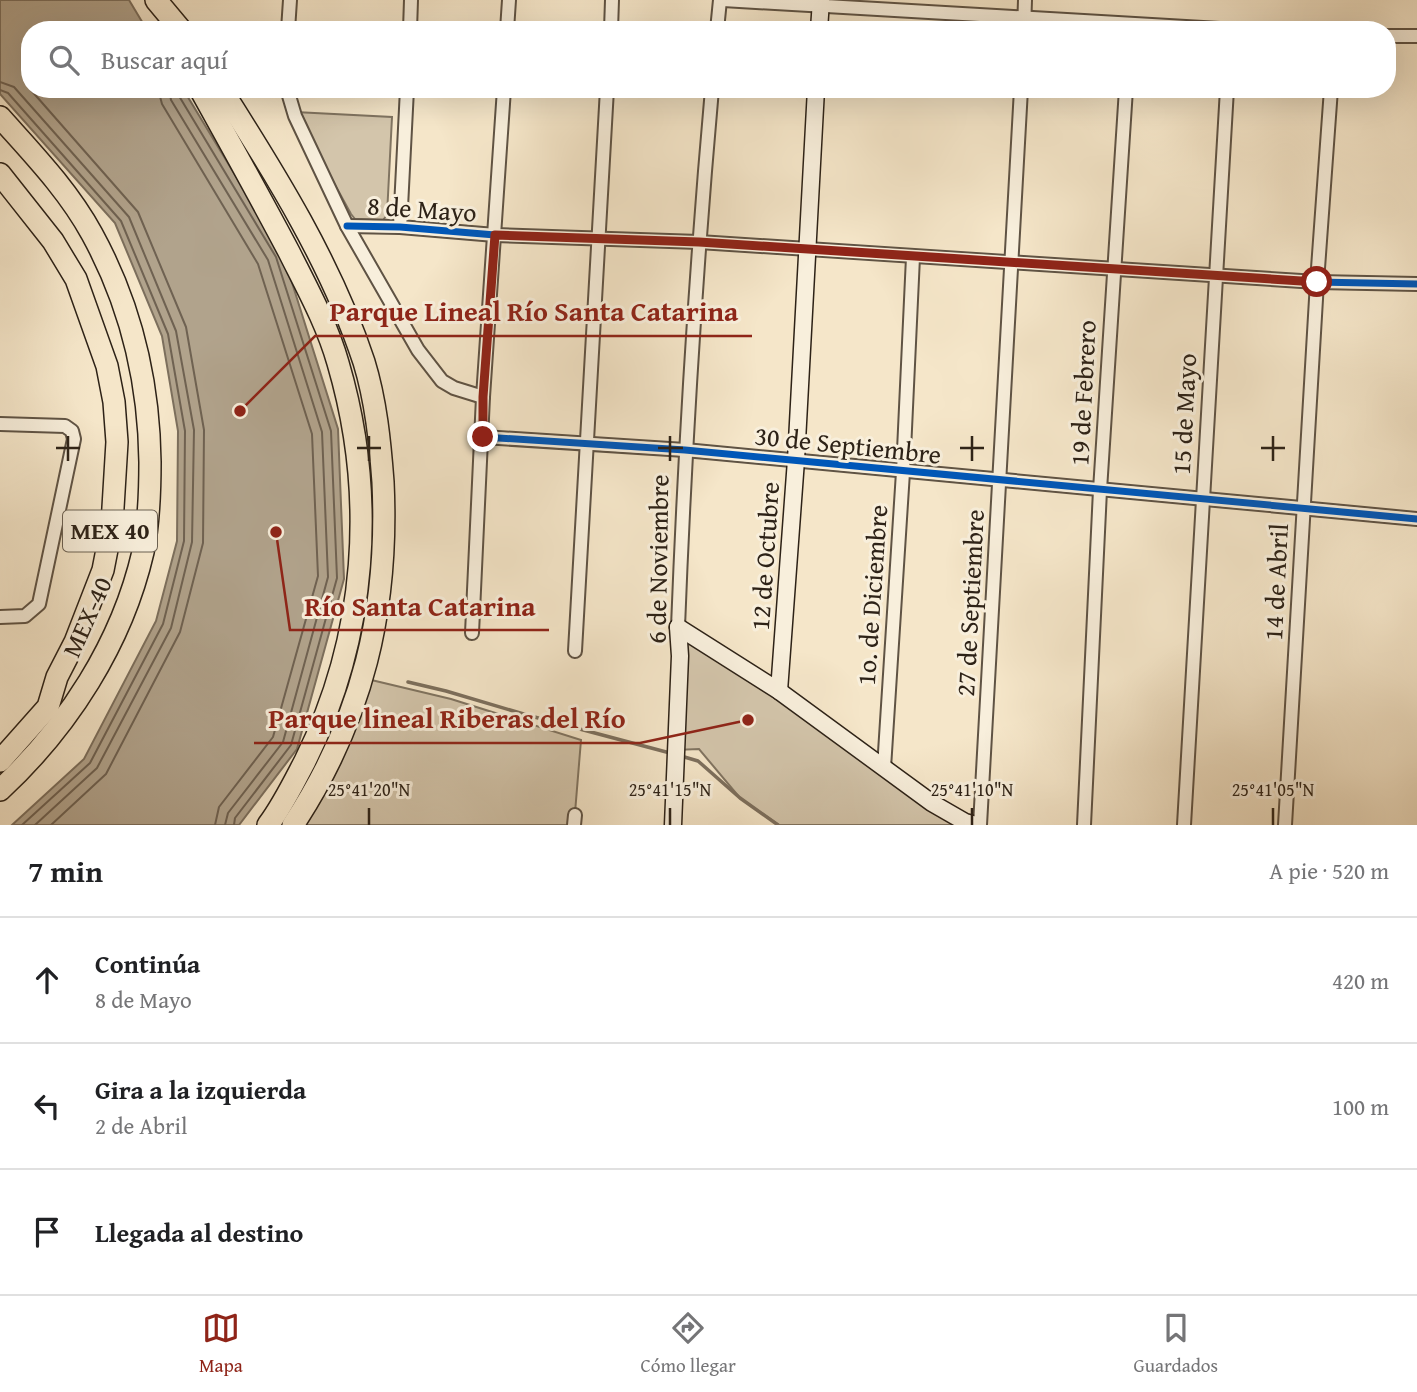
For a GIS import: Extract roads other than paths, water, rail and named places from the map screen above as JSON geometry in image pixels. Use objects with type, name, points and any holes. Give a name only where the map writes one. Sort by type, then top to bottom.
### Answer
[{"type":"highway","points":[[149,0],[161,21]]},
{"type":"highway","points":[[156,0],[174,21]]},
{"type":"highway","points":[[205,98],[259,194],[317,308],[338,362],[352,418],[361,488],[358,588],[351,634],[338,684],[313,745],[268,825]]},
{"type":"highway","points":[[227,98],[303,225],[346,314],[365,364],[381,449],[384,518],[382,585],[373,641],[359,693],[339,743],[313,794],[293,825]]},
{"type":"highway","name":"MEX-40","points":[[0,117],[69,197],[91,232],[112,274],[138,352],[149,422],[149,512],[143,551],[130,595],[102,657],[79,698],[58,729],[22,770],[0,790]]},
{"type":"highway","name":"MEX 40","points":[[0,174],[53,241],[76,279],[107,366],[114,402],[117,443],[111,524],[103,570],[75,642],[57,677],[48,707],[0,761]]},
{"type":"street","points":[[289,21],[290,0]]},
{"type":"street","points":[[410,21],[411,0]]},
{"type":"street","points":[[508,21],[509,0]]},
{"type":"street","points":[[611,21],[612,0]]},
{"type":"street","points":[[718,21],[721,0],[923,6],[1007,21]]},
{"type":"street","points":[[1024,21],[1025,0]]},
{"type":"street","points":[[820,21],[821,3]]},
{"type":"street","points":[[1396,36],[1417,36]]},
{"type":"street","points":[[290,98],[295,116],[347,226],[430,368],[442,381],[454,388],[483,397]]},
{"type":"street","points":[[400,227],[407,98]]},
{"type":"street","points":[[472,633],[483,397],[503,98]]},
{"type":"street","points":[[575,651],[607,98]]},
{"type":"street","name":"6 de Noviembre","points":[[673,823],[685,450],[711,98]]},
{"type":"street","name":"12 de Octubre","points":[[779,691],[796,460],[815,98]]},
{"type":"street","name":"27 de Septiembre","points":[[978,825],[1021,98]]},
{"type":"street","name":"19 de Febrero","points":[[1084,825],[1100,490],[1125,98]]},
{"type":"street","name":"15 de Mayo","points":[[1184,825],[1214,274],[1226,98]]},
{"type":"street","name":"14 de Abril","points":[[1285,825],[1330,98]]},
{"type":"street","name":"8 de Mayo","points":[[347,226],[400,227],[495,235],[699,242],[1317,282],[1417,284]]},
{"type":"street","name":"1o. de Diciembre","points":[[884,768],[903,472],[913,257]]},
{"type":"street","points":[[0,424],[60,425],[72,431],[74,448],[39,604],[25,617],[0,617]]},
{"type":"street","name":"30 de Septiembre","points":[[483,437],[685,450],[1417,519]]},
{"type":"street","points":[[678,627],[779,691],[942,810],[965,822],[978,825]]},
{"type":"water","points":[[0,0],[129,0],[142,21],[21,21],[21,98],[188,98],[283,254],[338,429],[344,579],[297,749],[239,825],[12,825],[84,759],[156,621],[177,541],[178,431],[162,336],[115,223],[0,94]]},
{"type":"waterway","points":[[408,682],[670,753]]},
{"type":"waterway","points":[[681,756],[698,761],[740,798],[778,825]]},
{"type":"place","name":"Parque Lineal Río Santa Catarina","points":[[240,411]]},
{"type":"place","name":"Río Santa Catarina","points":[[276,532]]},
{"type":"place","name":"Parque lineal Riberas del Río","points":[[748,720]]}]
